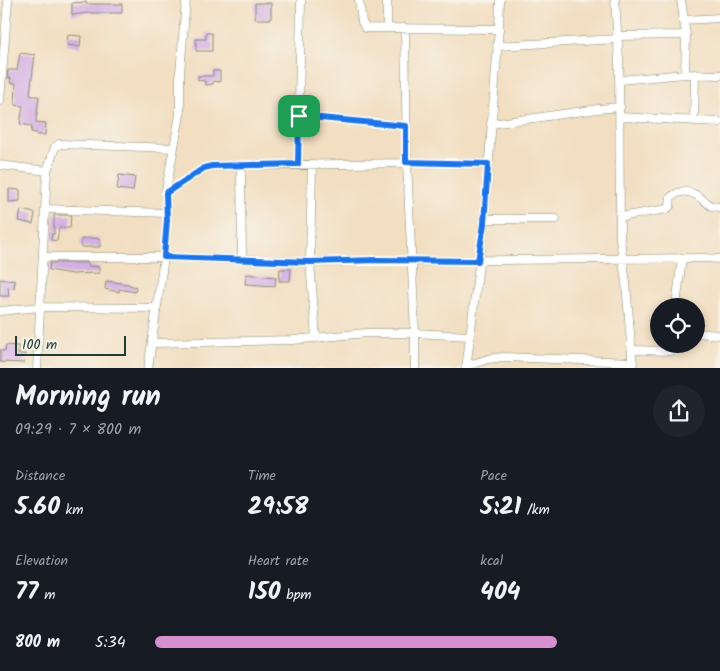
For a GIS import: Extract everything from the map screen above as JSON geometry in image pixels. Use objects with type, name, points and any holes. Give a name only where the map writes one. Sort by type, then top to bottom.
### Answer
[{"type":"street","points":[[0,101],[8,0]]},
{"type":"street","points":[[148,368],[164,257],[167,213],[166,193],[180,115],[180,73],[186,0]]},
{"type":"street","points":[[298,164],[301,0]]},
{"type":"street","points":[[359,0],[363,26],[365,28],[499,29]]},
{"type":"street","points":[[387,0],[388,28]]},
{"type":"street","points":[[500,0],[484,219],[466,367],[488,359],[503,357],[571,359],[633,365],[620,217],[620,80],[615,0]]},
{"type":"street","points":[[681,0],[686,35],[685,74]]},
{"type":"street","points":[[683,20],[720,18]]},
{"type":"street","points":[[405,28],[406,162],[412,260],[415,368]]},
{"type":"street","points":[[498,46],[686,35]]},
{"type":"street","points":[[620,80],[685,74],[720,74]]},
{"type":"street","points":[[694,121],[695,74]]},
{"type":"street","points":[[492,124],[620,107]]},
{"type":"street","points":[[299,116],[406,126]]},
{"type":"street","points":[[620,116],[720,122]]},
{"type":"street","points":[[37,368],[47,171],[54,149],[59,144],[173,148]]},
{"type":"street","points":[[166,193],[204,168],[212,166],[406,162],[488,164]]},
{"type":"street","points":[[312,164],[310,262],[316,338]]},
{"type":"street","points":[[0,165],[47,171]]},
{"type":"street","points":[[240,166],[242,260]]},
{"type":"street","points":[[620,217],[667,209],[670,206],[671,197],[683,191],[694,193],[711,206],[720,207]]},
{"type":"street","points":[[45,209],[167,213]]},
{"type":"street","points":[[484,219],[556,219]]},
{"type":"street","points":[[43,257],[164,257],[310,262],[720,259]]},
{"type":"street","points":[[677,298],[682,258]]},
{"type":"street","points":[[0,311],[40,307],[156,308]]},
{"type":"street","points":[[152,343],[316,338],[366,333],[469,336]]},
{"type":"street","points":[[705,334],[720,335]]},
{"type":"street","points":[[632,350],[650,350]]},
{"type":"street","points":[[571,359],[571,368]]},
{"type":"building","points":[[86,2],[86,4],[122,4],[122,13],[72,15],[72,3]]},
{"type":"building","points":[[255,3],[271,3],[271,19],[255,19]]},
{"type":"building","points":[[206,33],[212,33],[212,51],[196,51],[196,39],[206,39]]},
{"type":"building","points":[[68,35],[81,36],[80,47],[67,45]]},
{"type":"building","points":[[20,53],[35,55],[30,93],[31,96],[39,96],[36,122],[46,123],[45,135],[37,135],[37,133],[31,132],[32,126],[20,124],[23,106],[15,105],[16,83],[10,83],[11,78],[7,78],[8,70],[17,70]]},
{"type":"building","points":[[213,71],[220,71],[220,82],[213,81],[213,84],[205,85],[205,81],[198,80],[198,76],[213,76]]},
{"type":"building","points":[[119,175],[135,177],[133,191],[117,189]]},
{"type":"building","points":[[9,189],[20,190],[20,201],[9,202]]},
{"type":"building","points":[[21,210],[35,213],[33,224],[19,221]]},
{"type":"building","points":[[54,215],[71,215],[70,228],[59,228],[57,241],[51,240],[52,234],[54,234]]},
{"type":"building","points":[[81,239],[100,239],[100,247],[81,247]]},
{"type":"building","points":[[50,263],[88,263],[88,266],[99,267],[99,273],[72,274],[49,270]]},
{"type":"building","points":[[280,269],[291,269],[290,281],[279,281]]},
{"type":"building","points":[[246,274],[276,277],[275,286],[245,284]]},
{"type":"building","points":[[0,279],[15,281],[14,288],[8,287],[9,296],[0,296]]},
{"type":"building","points":[[106,281],[129,284],[136,287],[135,292],[119,289],[119,292],[105,289]]},
{"type":"building","points":[[6,345],[18,346],[18,354],[25,354],[24,363],[0,362],[0,350],[5,351]]},
{"type":"route","points":[[299,116],[406,126],[406,162],[488,164],[484,224],[478,261],[377,260],[310,262],[164,257],[167,220],[166,193],[204,168],[212,166],[298,164],[299,116]]}]
